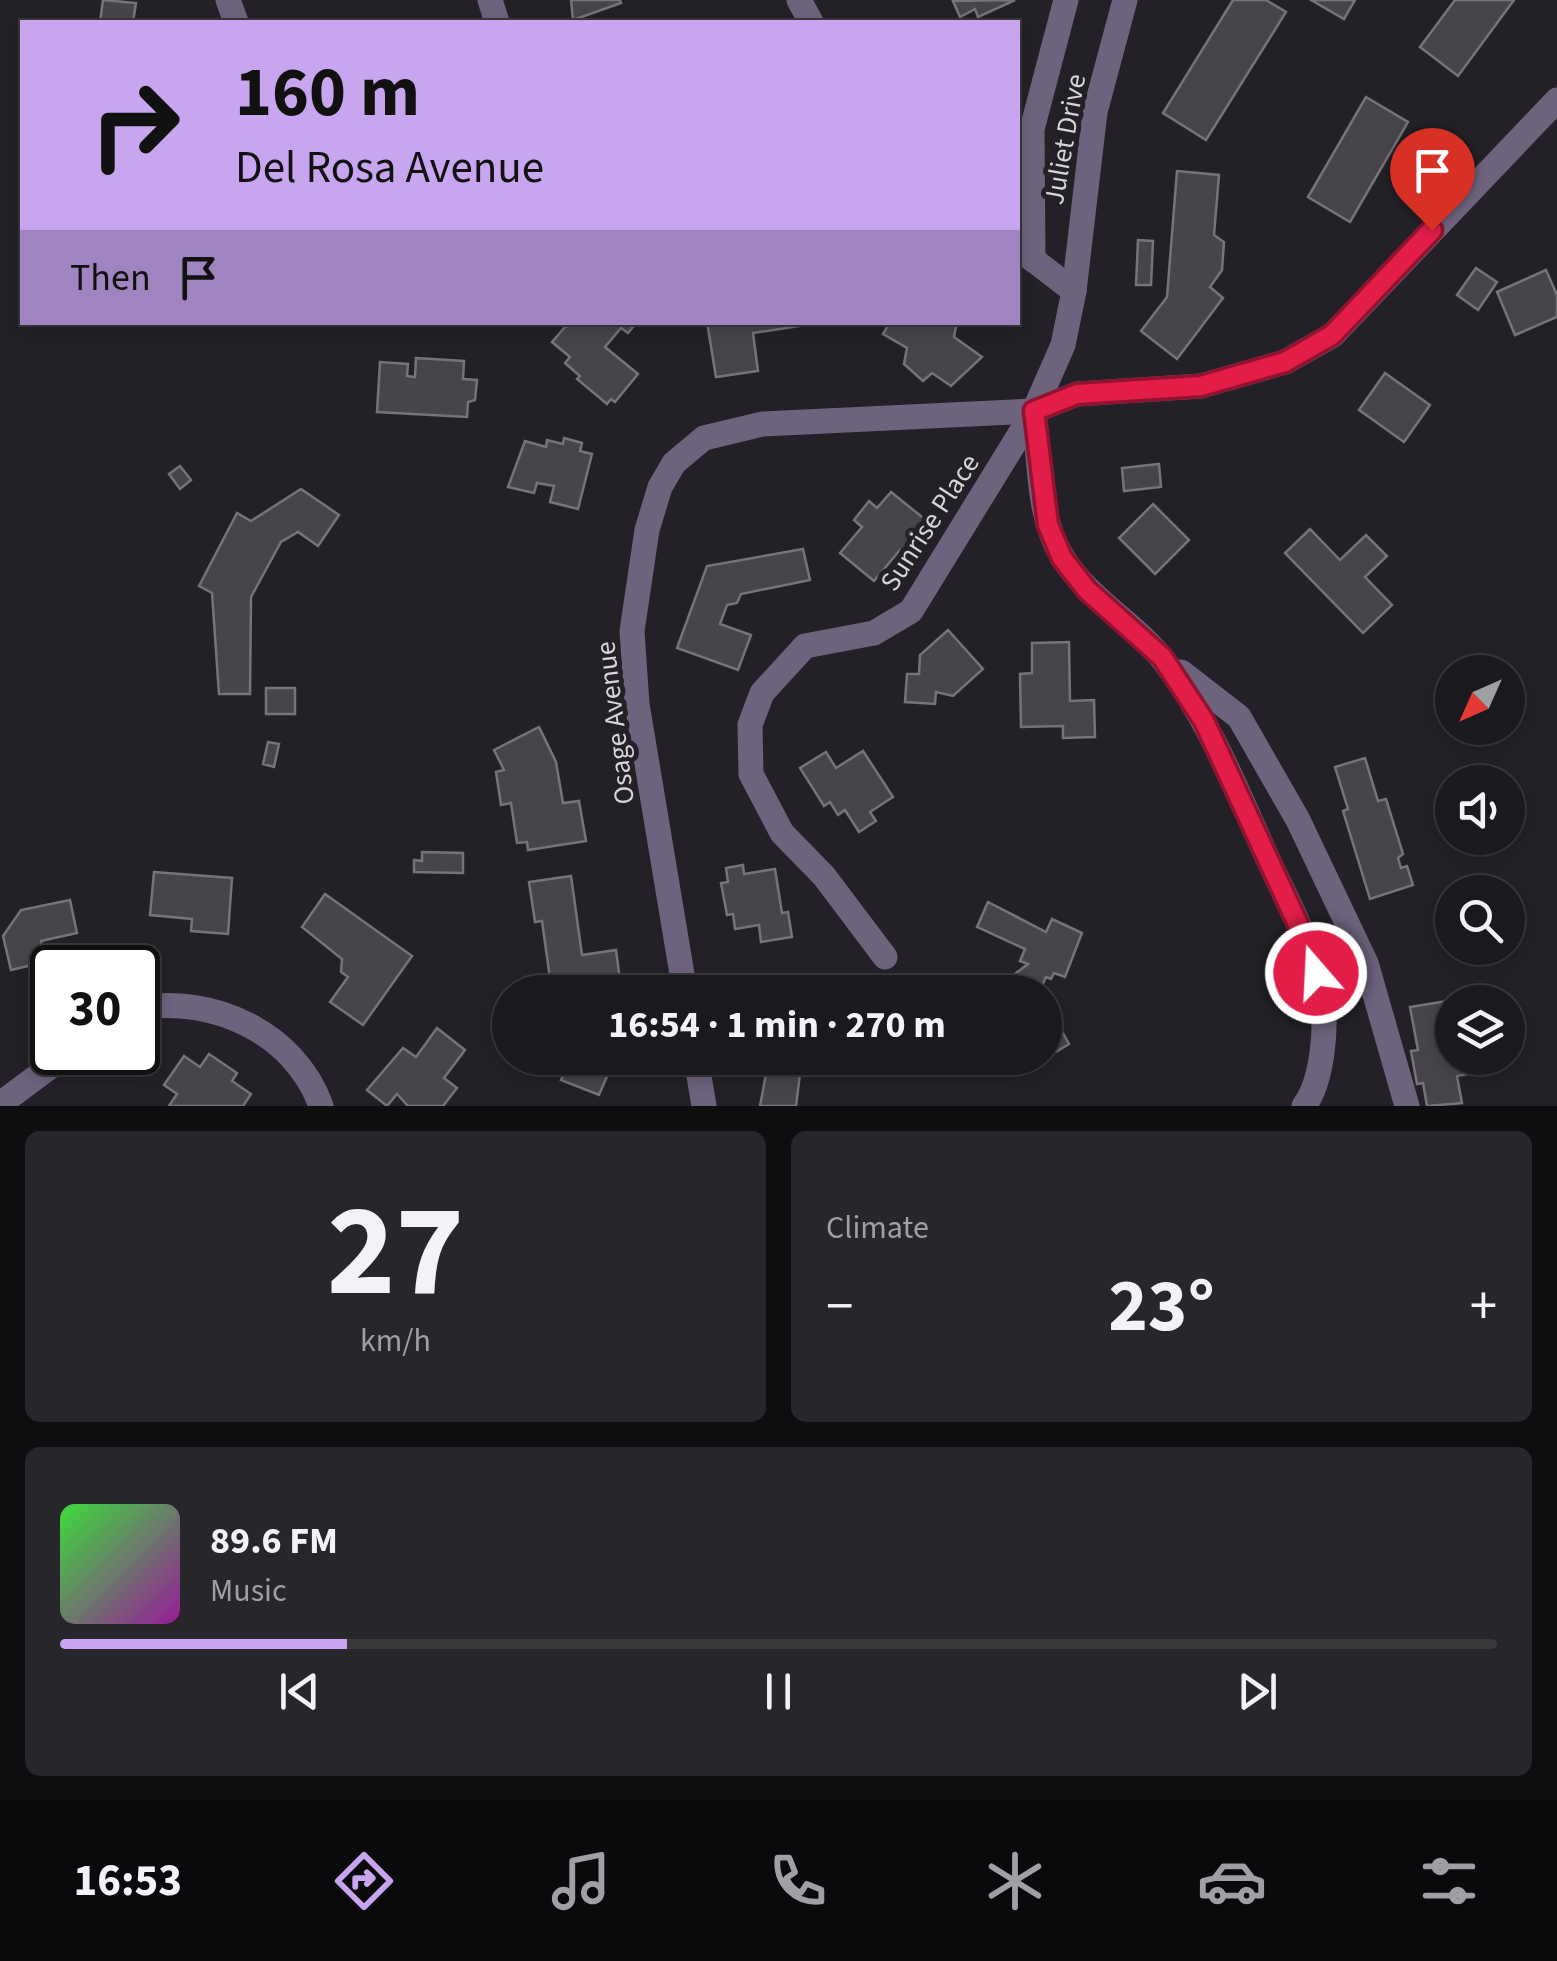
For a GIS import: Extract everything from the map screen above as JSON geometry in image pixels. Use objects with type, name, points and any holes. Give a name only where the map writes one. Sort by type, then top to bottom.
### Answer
[{"type":"street","points":[[1066,0],[1032,129],[1025,254],[1074,291]]},
{"type":"street","name":"Juliet Drive","points":[[1034,411],[1063,345],[1074,291],[1095,112],[1125,0]]},
{"type":"street","name":"Osage Avenue","points":[[682,975],[637,704],[632,631],[646,530],[660,487],[674,463],[704,438],[762,424],[1034,411],[1077,394],[1201,386],[1285,362],[1332,335],[1557,100]]},
{"type":"street","points":[[1034,411],[1048,525],[1062,558],[1087,590],[1162,657],[1240,716],[1298,820],[1366,963],[1408,1106]]},
{"type":"street","name":"Sunrise Place","points":[[884,956],[824,876],[782,833],[751,774],[750,725],[762,693],[806,646],[874,633],[911,611],[1034,411]]},
{"type":"street","points":[[1162,657],[1204,721],[1309,948],[1322,998],[1323,1038],[1310,1098],[1304,1106]]},
{"type":"street","points":[[160,1004],[173,1002],[243,1021],[278,1043],[314,1086],[321,1106]]},
{"type":"street","points":[[0,1104],[39,1075]]},
{"type":"street","points":[[699,1075],[704,1106]]},
{"type":"building","points":[[103,0],[136,3],[133,20],[100,20]]},
{"type":"building","points":[[571,0],[620,0],[621,3],[573,20]]},
{"type":"building","points":[[1015,0],[978,17],[975,9],[960,17],[953,1]]},
{"type":"building","points":[[1233,0],[1266,0],[1286,12],[1206,140],[1163,113]]},
{"type":"building","points":[[1311,0],[1355,0],[1344,19]]},
{"type":"building","points":[[1455,0],[1514,0],[1458,76],[1420,47]]},
{"type":"building","points":[[1366,97],[1408,122],[1350,222],[1308,197]]},
{"type":"building","points":[[1177,171],[1219,175],[1214,235],[1224,242],[1222,270],[1210,287],[1223,298],[1177,359],[1141,331],[1167,297]]},
{"type":"building","points":[[1138,240],[1153,241],[1151,285],[1136,285]]},
{"type":"building","points":[[1476,268],[1497,282],[1478,310],[1457,295]]},
{"type":"building","points":[[1546,270],[1557,295],[1557,317],[1515,335],[1497,292]]},
{"type":"building","points":[[635,325],[628,333],[621,328],[605,347],[638,374],[615,402],[611,399],[607,404],[577,379],[580,376],[565,363],[570,357],[552,342],[565,327]]},
{"type":"building","points":[[707,325],[806,325],[753,333],[758,371],[716,377]]},
{"type":"building","points":[[888,325],[956,325],[954,337],[982,357],[951,386],[932,373],[923,381],[904,364],[907,348],[883,334]]},
{"type":"building","points":[[416,358],[464,361],[463,379],[477,380],[475,400],[468,402],[467,417],[377,412],[380,362],[408,364],[407,376],[415,377]]},
{"type":"building","points":[[1385,373],[1430,405],[1404,442],[1359,410]]},
{"type":"building","points":[[564,438],[582,443],[580,451],[592,454],[578,509],[550,502],[554,486],[537,483],[534,493],[508,487],[525,441],[546,447],[547,440],[563,444]]},
{"type":"building","points":[[1159,464],[1161,487],[1124,491],[1122,468]]},
{"type":"building","points":[[180,466],[191,480],[180,489],[169,474]]},
{"type":"building","points":[[301,489],[339,515],[318,546],[298,532],[281,542],[251,597],[250,694],[219,694],[212,593],[199,586],[237,513],[251,521]]},
{"type":"building","points":[[891,492],[932,525],[906,556],[900,550],[874,581],[840,553],[862,527],[854,520],[869,501],[877,508]]},
{"type":"building","points":[[1153,504],[1189,540],[1155,574],[1119,538]]},
{"type":"building","points":[[1310,529],[1340,560],[1366,535],[1387,556],[1365,577],[1392,605],[1363,633],[1285,553]]},
{"type":"building","points":[[803,549],[810,580],[741,594],[737,603],[727,605],[720,624],[751,635],[738,670],[677,648],[707,566]]},
{"type":"building","points":[[948,630],[983,669],[953,696],[936,692],[935,704],[905,702],[907,674],[919,674],[920,655]]},
{"type":"building","points":[[1069,642],[1070,701],[1094,700],[1095,737],[1063,738],[1063,726],[1021,727],[1020,674],[1032,673],[1032,643]]},
{"type":"building","points":[[266,688],[295,688],[295,714],[266,714]]},
{"type":"building","points":[[539,727],[556,762],[563,803],[579,801],[586,841],[528,850],[527,842],[517,843],[511,803],[501,805],[496,772],[504,770],[494,750]]},
{"type":"building","points":[[268,742],[279,744],[274,767],[263,764]]},
{"type":"building","points":[[863,751],[893,797],[870,812],[876,821],[859,832],[845,810],[838,815],[830,802],[824,806],[800,768],[826,752],[836,768]]},
{"type":"building","points":[[1365,758],[1378,801],[1386,799],[1403,854],[1398,858],[1401,868],[1407,866],[1413,885],[1370,899],[1343,811],[1348,809],[1335,767]]},
{"type":"building","points":[[422,852],[463,853],[463,873],[414,872],[414,860],[422,861]]},
{"type":"building","points":[[743,865],[744,874],[775,869],[782,913],[788,912],[792,937],[761,942],[759,925],[735,929],[733,914],[727,915],[721,883],[728,882],[726,868]]},
{"type":"building","points":[[154,872],[232,878],[228,934],[191,931],[192,919],[150,915]]},
{"type":"building","points":[[571,876],[582,955],[616,950],[619,975],[549,975],[542,921],[535,922],[529,882]]},
{"type":"building","points":[[325,894],[412,956],[363,1025],[330,1002],[348,977],[341,972],[342,959],[302,927]]},
{"type":"building","points":[[70,900],[77,933],[30,945],[30,966],[11,970],[3,936],[21,910]]},
{"type":"building","points":[[988,902],[1046,932],[1052,919],[1082,933],[1065,977],[1054,973],[1013,975],[1028,964],[1020,961],[1025,949],[977,927]]},
{"type":"building","points":[[1435,1003],[1435,1075],[1462,1075],[1457,1076],[1462,1103],[1427,1106],[1423,1083],[1417,1084],[1411,1051],[1418,1050],[1410,1007]]},
{"type":"building","points":[[437,1028],[465,1050],[444,1078],[457,1088],[443,1106],[408,1106],[397,1094],[387,1106],[367,1090],[403,1048],[416,1057]]},
{"type":"building","points":[[209,1054],[237,1073],[232,1081],[251,1094],[243,1106],[169,1106],[177,1094],[164,1085],[184,1056],[200,1067]]},
{"type":"building","points":[[563,1075],[608,1075],[599,1095],[561,1080]]},
{"type":"building","points":[[766,1075],[800,1075],[796,1106],[760,1106]]},
{"type":"route","points":[[1316,973],[1309,948],[1204,721],[1162,657],[1087,590],[1062,558],[1048,525],[1034,411],[1077,394],[1201,386],[1285,362],[1332,335],[1432,230]]}]
